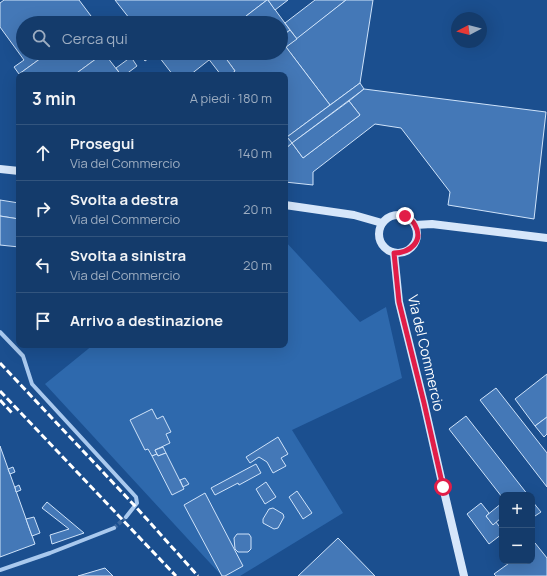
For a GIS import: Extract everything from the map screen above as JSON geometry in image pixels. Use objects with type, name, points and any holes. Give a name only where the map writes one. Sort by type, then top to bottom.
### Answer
[{"type":"street","points":[[0,169],[16,171]]},
{"type":"street","points":[[288,206],[354,215],[382,223]]},
{"type":"street","points":[[399,214],[405,216],[415,225],[417,237],[415,243],[406,251],[394,253],[388,251],[380,242],[378,235],[379,229],[386,218],[392,215],[399,214]]},
{"type":"street","points":[[415,225],[432,224],[547,238]]},
{"type":"street","name":"Via del Commercio","points":[[394,253],[399,302],[464,576]]},
{"type":"street","points":[[0,332],[23,356],[32,384],[136,497],[137,503],[126,518]]},
{"type":"street","points":[[0,570],[50,553],[114,528]]},
{"type":"shaded area","points":[[288,244],[360,322],[386,307],[402,378],[292,430],[343,513],[240,576],[222,576],[45,384],[89,348],[288,348]]},
{"type":"building","points":[[4,0],[79,0],[91,16],[16,16],[16,49],[0,27],[0,3]]},
{"type":"building","points":[[115,0],[267,0],[246,16],[128,16]]},
{"type":"building","points":[[268,0],[280,16],[246,16]]},
{"type":"building","points":[[268,0],[288,0],[275,10]]},
{"type":"building","points":[[315,0],[346,0],[297,39],[288,27],[288,21]]},
{"type":"building","points":[[346,0],[373,0],[360,83],[330,105],[288,50],[288,45]]},
{"type":"building","points":[[290,30],[297,39],[288,46],[288,32]]},
{"type":"building","points":[[288,50],[330,105],[288,136],[288,72],[234,72],[235,71],[227,60],[288,60]]},
{"type":"building","points":[[24,60],[38,60],[22,72],[18,72],[14,67]]},
{"type":"building","points":[[38,60],[94,60],[78,72],[22,72]]},
{"type":"building","points":[[94,60],[109,60],[119,72],[78,72]]},
{"type":"building","points":[[127,60],[133,60],[137,66],[129,72],[119,72],[116,68]]},
{"type":"building","points":[[161,60],[209,60],[194,72],[171,72]]},
{"type":"building","points":[[209,60],[227,60],[235,71],[234,72],[219,72]]},
{"type":"building","points":[[360,83],[364,89],[292,143],[288,136]]},
{"type":"building","points":[[364,89],[546,112],[534,219],[448,205],[450,192],[401,128],[375,124],[313,172],[313,185],[288,182],[288,146],[292,143],[303,158],[360,115],[349,101]]},
{"type":"building","points":[[349,101],[360,115],[303,158],[292,143]]},
{"type":"building","points":[[288,138],[292,143],[288,146]]},
{"type":"building","points":[[0,200],[16,203],[16,219],[0,216]]},
{"type":"building","points":[[0,216],[16,219],[16,247],[0,245]]},
{"type":"building","points":[[547,374],[547,417],[535,426],[515,399]]},
{"type":"building","points":[[496,388],[547,453],[547,487],[480,400]]},
{"type":"building","points":[[152,409],[157,419],[163,416],[171,432],[166,434],[170,443],[155,450],[157,454],[152,456],[148,449],[145,450],[130,420]]},
{"type":"building","points":[[466,416],[526,492],[499,493],[449,429]]},
{"type":"building","points":[[547,417],[547,434],[544,437],[535,426]]},
{"type":"building","points":[[278,437],[288,454],[281,458],[286,466],[273,473],[267,462],[259,457],[250,463],[246,457]]},
{"type":"building","points":[[0,446],[35,544],[0,557]]},
{"type":"building","points":[[163,447],[166,453],[158,456],[155,450]]},
{"type":"building","points":[[166,453],[184,489],[172,495],[152,456],[157,454],[158,456]]},
{"type":"building","points":[[256,464],[261,473],[239,485],[238,483],[215,495],[211,488]]},
{"type":"building","points":[[13,467],[15,472],[10,474],[8,469]]},
{"type":"building","points":[[185,478],[189,484],[183,487],[180,480]]},
{"type":"building","points":[[266,482],[276,497],[265,504],[256,489]]},
{"type":"building","points":[[19,485],[21,490],[16,492],[15,487]]},
{"type":"building","points":[[297,491],[312,513],[303,519],[289,497]]},
{"type":"building","points":[[205,493],[243,566],[225,576],[222,576],[184,505]]},
{"type":"building","points":[[47,502],[84,533],[52,544],[50,535],[69,529],[42,508]]},
{"type":"building","points":[[481,503],[489,513],[486,516],[493,525],[496,522],[499,526],[499,536],[489,544],[467,514]]},
{"type":"building","points":[[499,505],[499,520],[493,525],[486,516]]},
{"type":"building","points":[[535,505],[541,512],[535,516]]},
{"type":"building","points":[[273,508],[283,514],[284,517],[278,528],[274,529],[263,523],[263,519],[269,509]]},
{"type":"building","points":[[34,517],[40,533],[32,536],[26,519]]},
{"type":"building","points":[[237,534],[249,534],[251,537],[251,549],[248,552],[238,552],[235,549],[234,538]]},
{"type":"building","points":[[338,538],[375,576],[298,576]]},
{"type":"building","points":[[535,543],[547,558],[547,576],[496,576],[494,574],[508,564],[535,564]]},
{"type":"building","points":[[105,568],[113,576],[78,576]]},
{"type":"tunnel","points":[[114,528],[126,517]]},
{"type":"railway","points":[[0,363],[135,506],[198,576]]},
{"type":"railway","points":[[0,391],[176,576]]},
{"type":"railway","points":[[0,400],[12,413]]},
{"type":"route","points":[[405,216],[415,225],[417,237],[411,248],[400,253],[394,253],[399,302],[443,487]]}]
